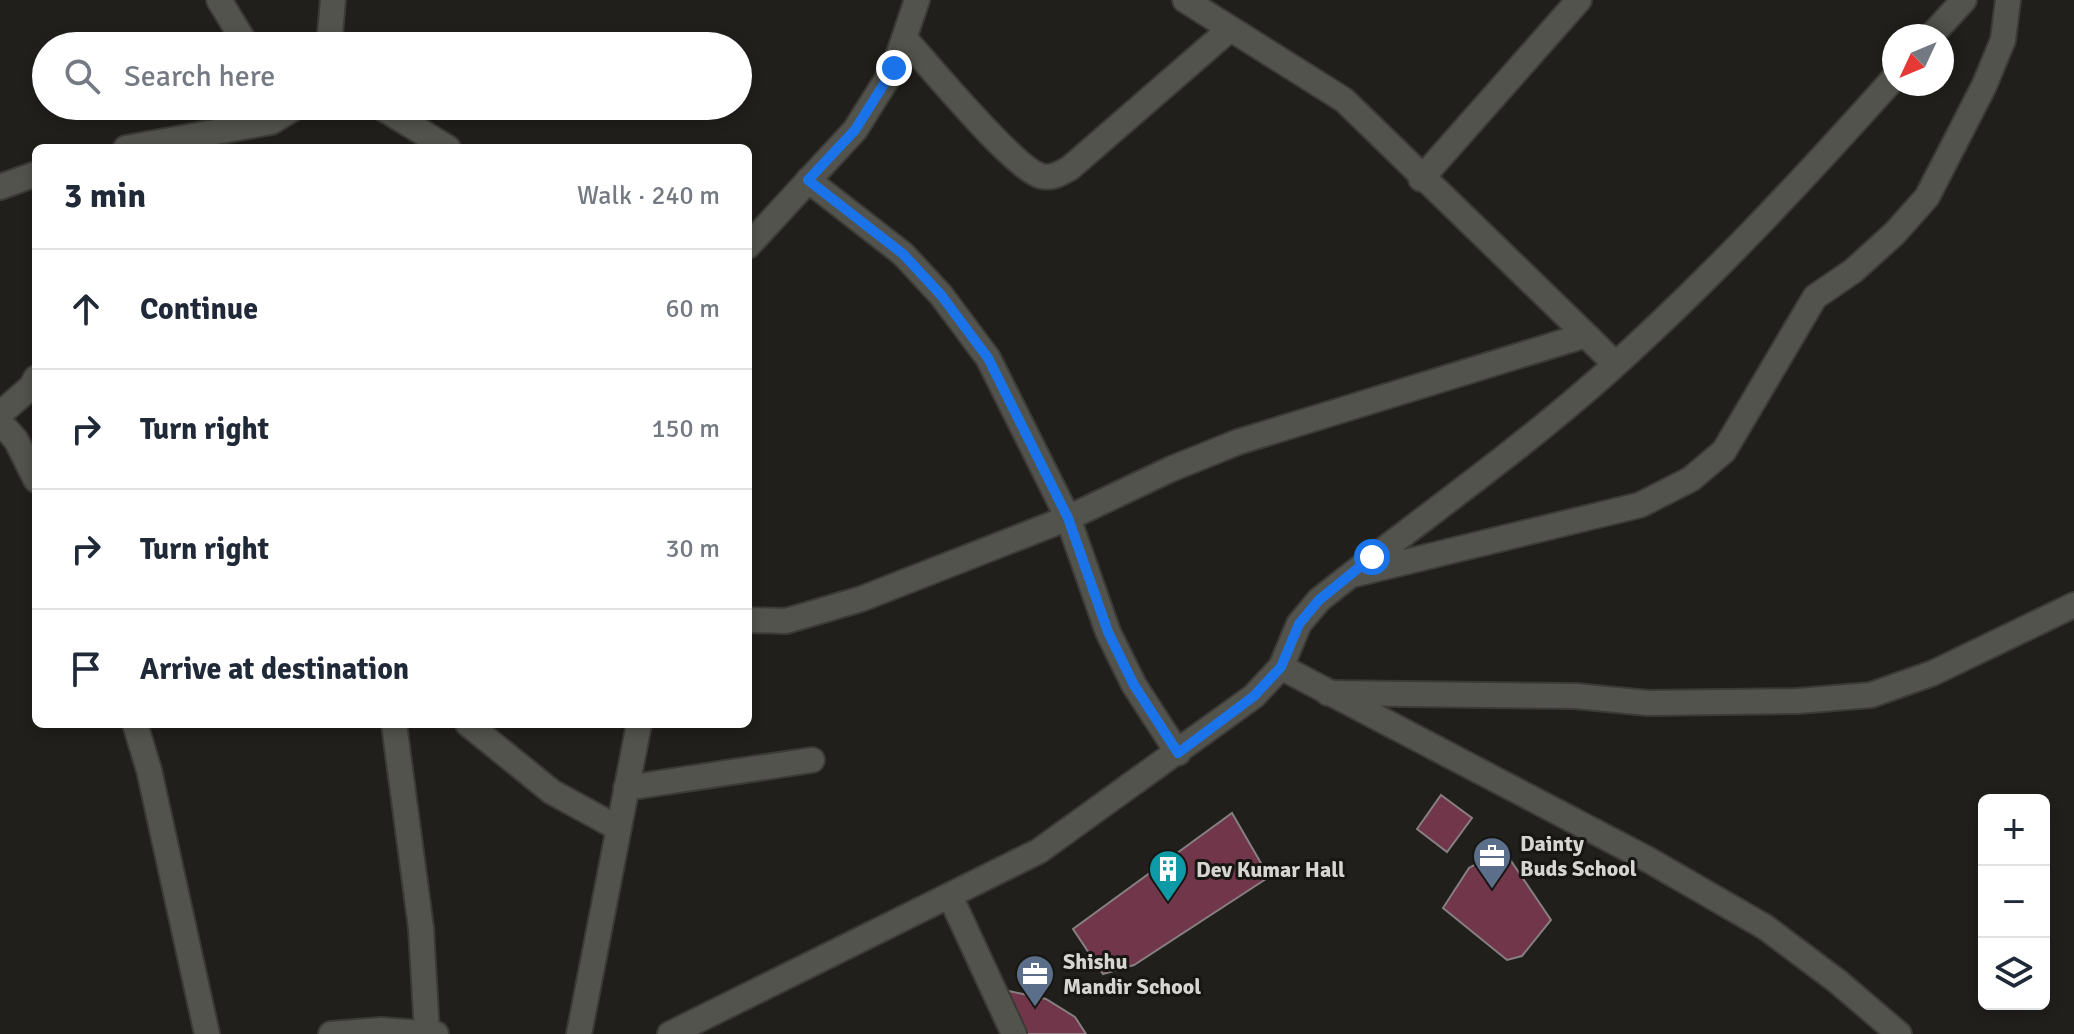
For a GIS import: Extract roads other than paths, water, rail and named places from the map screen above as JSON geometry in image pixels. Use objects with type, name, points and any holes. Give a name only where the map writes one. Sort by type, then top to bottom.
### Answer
[{"type":"street","points":[[219,0],[238,32]]},
{"type":"street","points":[[330,32],[333,0]]},
{"type":"street","points":[[752,242],[855,130],[894,68],[917,0]]},
{"type":"street","points":[[1185,0],[1344,100],[1379,131],[1421,179],[1615,364]]},
{"type":"street","points":[[1421,179],[1577,0]]},
{"type":"street","points":[[1942,24],[1964,0]]},
{"type":"street","points":[[1350,575],[1640,505],[1691,479],[1724,451],[1815,297],[1885,243],[1927,197],[1984,86],[2003,40],[2008,0]]},
{"type":"street","points":[[905,39],[1014,156],[1042,177],[1055,176],[1070,168],[1230,29]]},
{"type":"street","points":[[670,1034],[1039,851],[1254,696],[1281,667],[1299,624],[1319,600],[1501,463],[1615,364],[1739,246],[1882,91]]},
{"type":"street","points":[[143,144],[244,120]]},
{"type":"street","points":[[402,120],[441,144]]},
{"type":"street","points":[[0,187],[32,175]]},
{"type":"street","points":[[808,180],[903,254],[941,295],[988,358],[1068,518],[1108,632],[1134,685],[1178,753]]},
{"type":"street","points":[[752,620],[786,621],[812,615],[1068,518],[1238,442],[1586,335]]},
{"type":"street","points":[[0,414],[32,385]]},
{"type":"street","points":[[0,422],[16,440],[32,472]]},
{"type":"street","points":[[1328,693],[1575,696],[1648,703],[1798,701],[1871,695],[1933,673],[2074,605]]},
{"type":"street","points":[[1281,667],[1647,859],[1765,927],[1837,981],[1899,1034]]},
{"type":"street","points":[[136,728],[149,770],[207,1034]]},
{"type":"street","points":[[331,1034],[381,1030],[431,1033],[421,928],[395,728]]},
{"type":"street","points":[[473,728],[552,792],[618,828]]},
{"type":"street","points":[[579,1034],[638,728]]},
{"type":"street","points":[[626,788],[812,760]]},
{"type":"street","points":[[950,896],[1014,1034]]},
{"type":"place","name":"Dainty Buds School","points":[[1492,890]]},
{"type":"place","name":"Dev Kumar Hall","points":[[1168,903]]},
{"type":"place","name":"Shishu Mandir School","points":[[1035,1008]]}]
